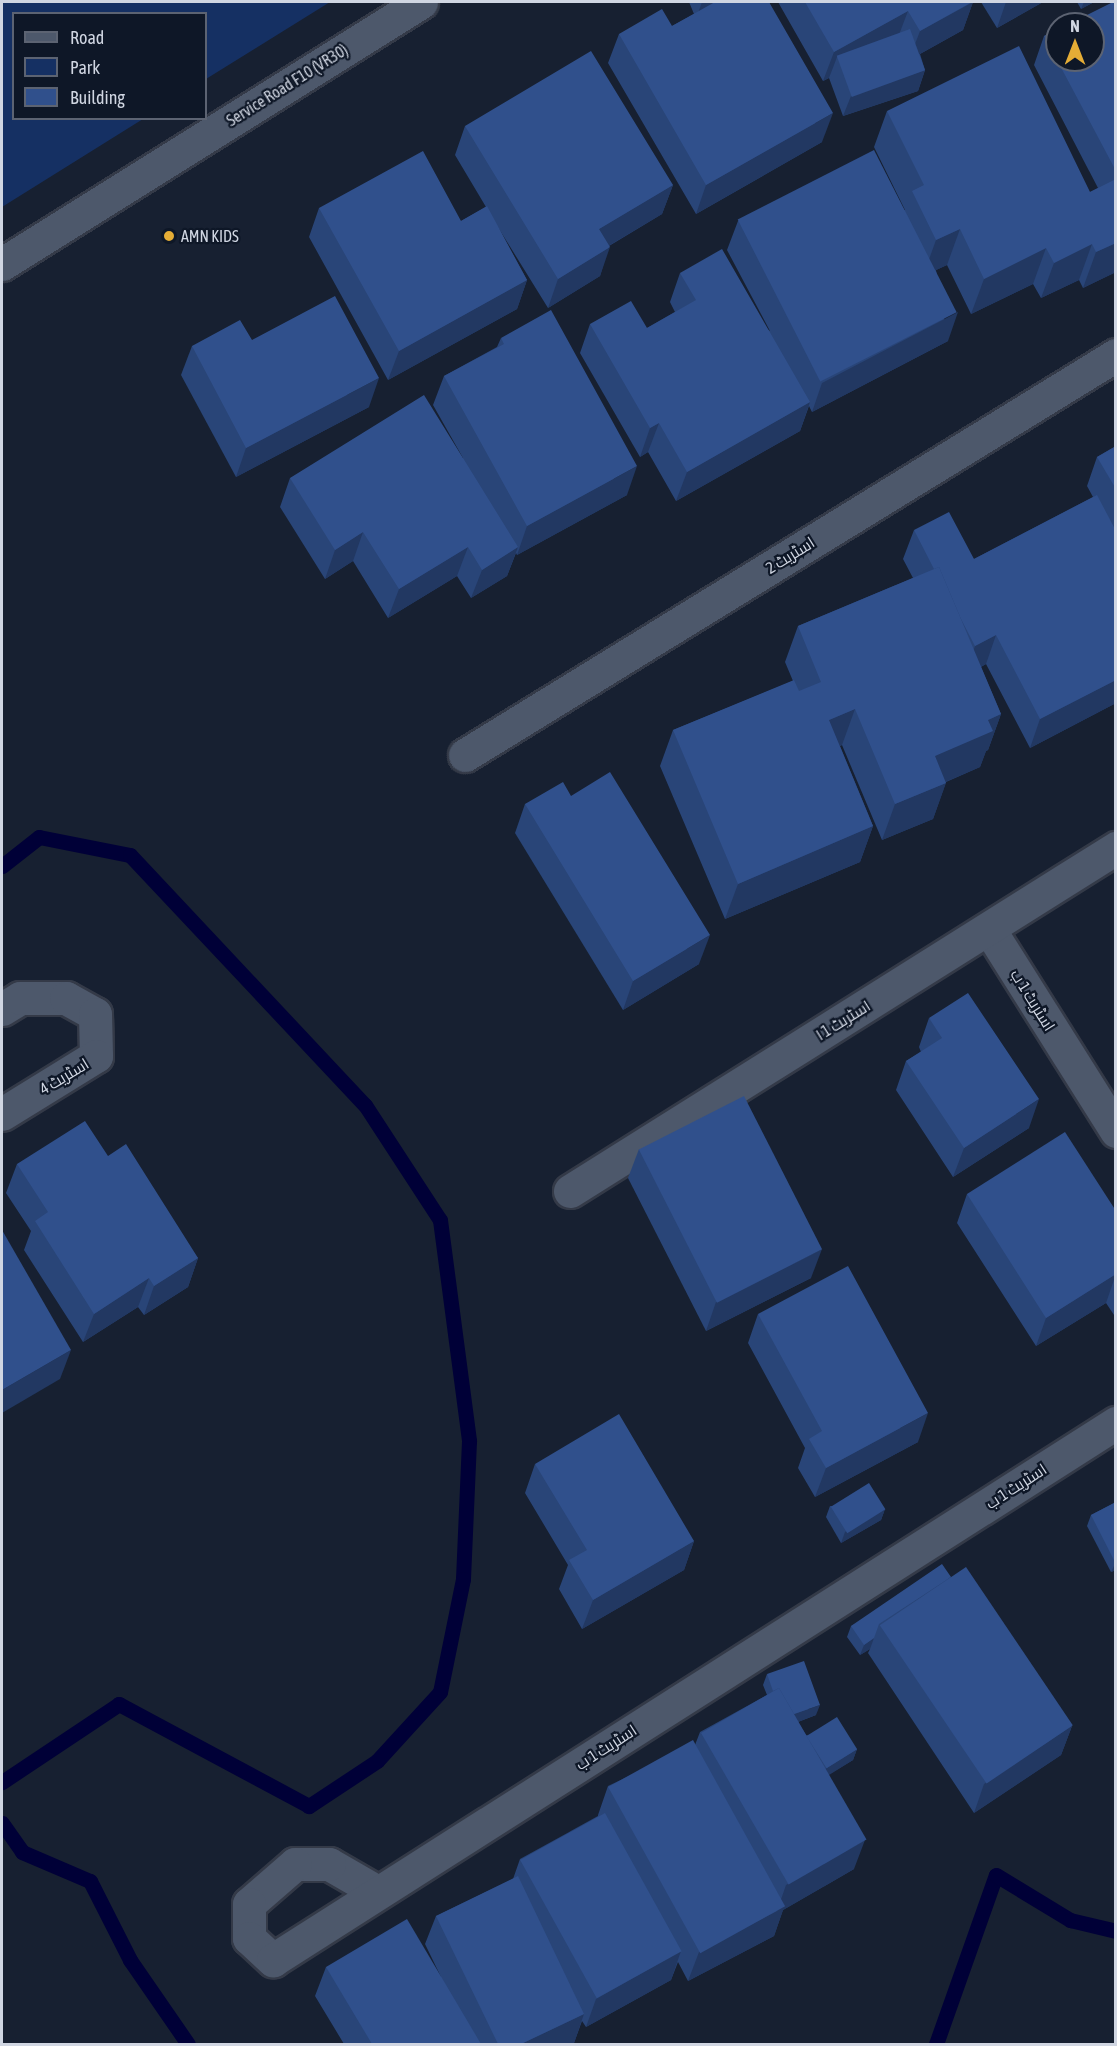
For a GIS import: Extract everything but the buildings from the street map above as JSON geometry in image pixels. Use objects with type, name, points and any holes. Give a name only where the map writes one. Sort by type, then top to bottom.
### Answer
[{"type":"street","name":"Service Road F10 (VR30)","points":[[2,264],[421,2]]},
{"type":"street","name":"اسٹریٹ 2","points":[[465,755],[1116,355]]},
{"type":"street","name":"اسٹریٹ 1 ا","points":[[570,1191],[1116,848]]},
{"type":"street","name":"اسٹریٹ 1 ب","points":[[989,929],[1116,1131]]},
{"type":"street","name":"اسٹریٹ 4","points":[[2,1009],[20,998],[66,998],[95,1014],[96,1056],[2,1114]]},
{"type":"street","name":"اسٹریٹ 1 ب","points":[[369,1887],[329,1864],[295,1864],[249,1904],[249,1938],[273,1960],[1116,1423]]},
{"type":"green space","points":[[2,2],[330,2],[207,78],[207,12],[12,12],[12,120],[141,120],[2,207]]},
{"type":"waterway","points":[[2,866],[39,837],[130,855],[365,1105],[440,1220],[469,1441],[463,1579],[440,1692],[377,1761],[309,1806],[119,1704],[2,1782]]},
{"type":"waterway","points":[[2,1823],[22,1852],[90,1881],[130,1960],[188,2044]]},
{"type":"waterway","points":[[936,2044],[996,1875],[1070,1920],[1116,1931]]},
{"type":"place","name":"AMN KIDS","points":[[169,236]]}]
